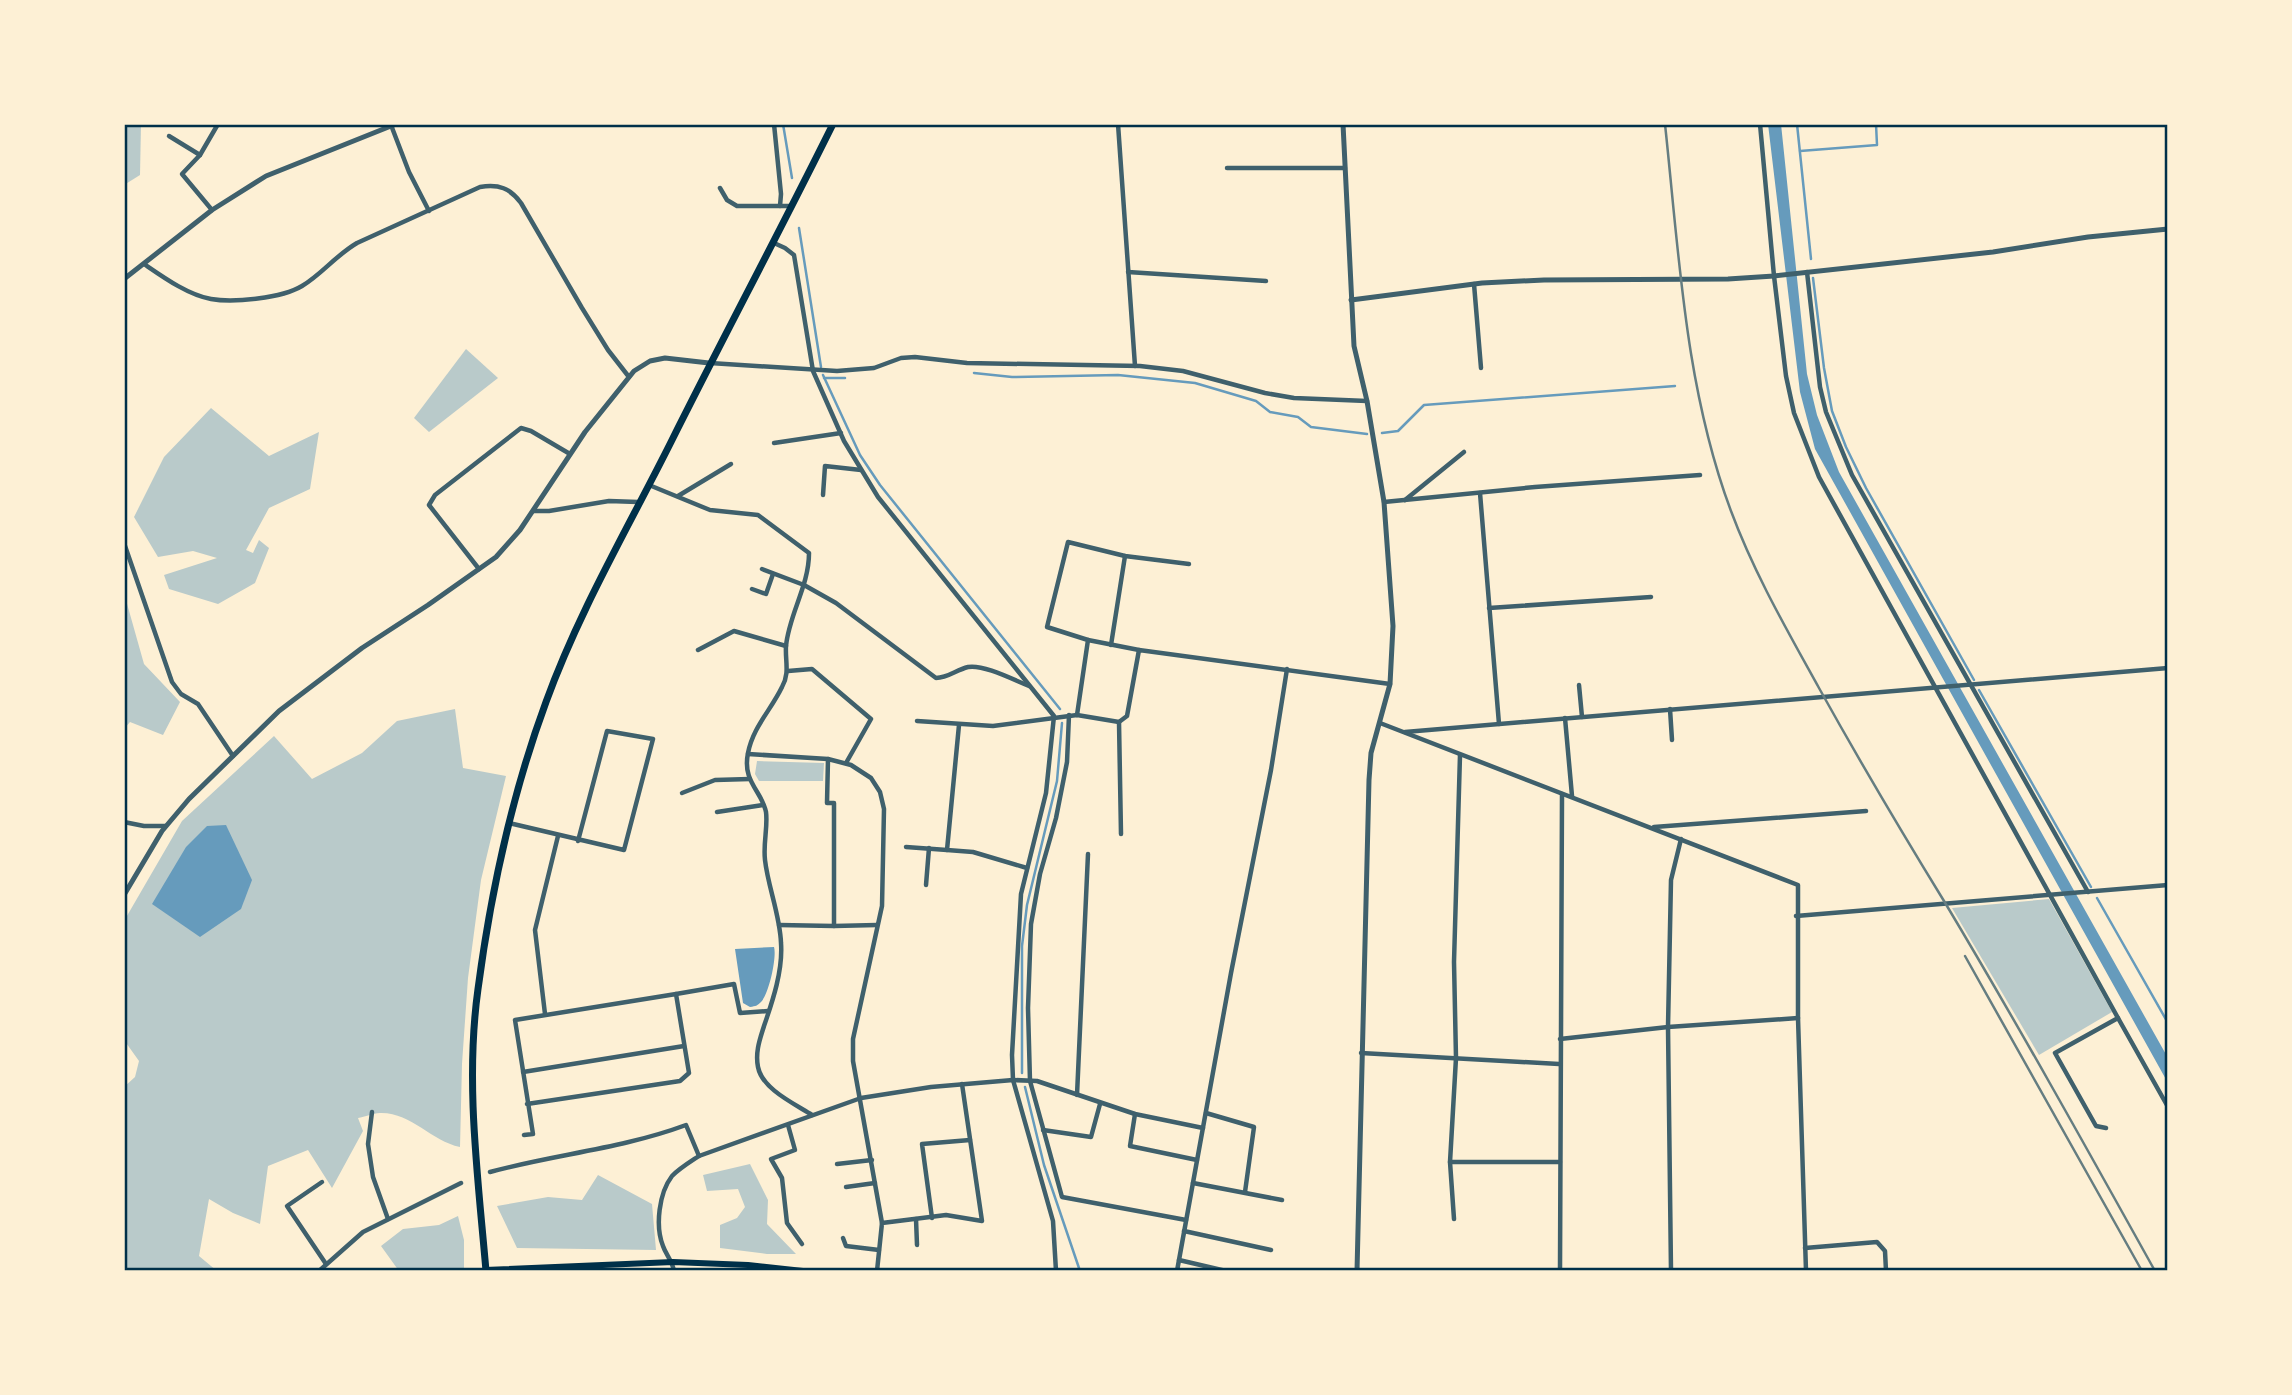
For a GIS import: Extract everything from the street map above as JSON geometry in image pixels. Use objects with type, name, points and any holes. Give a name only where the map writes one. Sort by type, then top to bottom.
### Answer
[{"type":"highway","points":[[485,1270],[475,1158],[473,1050],[477,990],[508,823],[562,661],[597,581],[774,243],[833,124]]},
{"type":"main road","points":[[485,1270],[673,1262],[735,1264],[803,1271]]},
{"type":"street","points":[[212,210],[182,174],[200,155],[218,124]]},
{"type":"street","points":[[774,124],[780,205]]},
{"type":"street","points":[[1118,124],[1135,366]]},
{"type":"street","points":[[1343,124],[1354,346],[1367,401],[1384,502],[1393,626],[1390,684],[1371,753],[1369,780],[1357,1271]]},
{"type":"street","points":[[1760,124],[1786,376],[1794,413],[1819,477],[2168,1107]]},
{"type":"street","points":[[124,279],[212,210],[266,176],[393,125],[409,172],[429,211]]},
{"type":"street","points":[[169,136],[200,155]]},
{"type":"street","points":[[1227,169],[1345,168]]},
{"type":"street","points":[[144,264],[199,295],[212,299],[286,294],[300,287],[339,253],[357,243],[480,187],[494,184],[514,193],[527,211],[582,308],[629,377]]},
{"type":"street","points":[[720,188],[727,200],[737,205],[792,206]]},
{"type":"street","points":[[1351,300],[1474,284],[1544,280],[1728,279],[1805,273],[2168,229]]},
{"type":"street","points":[[774,243],[794,255],[813,370],[841,433],[862,470],[878,497],[1054,716],[1046,793],[1021,894],[1013,1080],[1053,1221],[1056,1271]]},
{"type":"street","points":[[1128,272],[1266,281]]},
{"type":"street","points":[[1805,273],[1820,387],[1826,412],[1842,453],[1967,684],[2085,893]]},
{"type":"street","points":[[1474,284],[1481,368]]},
{"type":"street","points":[[124,895],[166,826],[188,799],[279,711],[325,674],[496,556],[534,511],[604,406],[629,377],[650,361],[665,358],[813,370],[874,369],[901,358],[915,357],[967,363],[1135,366],[1194,373],[1265,393],[1294,398],[1367,401]]},
{"type":"street","points":[[479,569],[429,505],[435,495],[521,428],[570,454]]},
{"type":"street","points":[[774,443],[841,433]]},
{"type":"street","points":[[1404,500],[1464,452]]},
{"type":"street","points":[[678,496],[731,464]]},
{"type":"street","points":[[822,495],[825,466],[862,470]]},
{"type":"street","points":[[1384,502],[1700,475]]},
{"type":"street","points":[[649,484],[710,510],[758,515],[809,553],[809,567],[786,646],[788,671],[783,686],[756,729],[748,754],[750,779],[763,805],[767,821],[764,834],[765,858],[779,925],[781,959],[759,1041],[758,1069],[764,1081],[812,1115]]},
{"type":"street","points":[[1480,494],[1499,723]]},
{"type":"street","points":[[534,511],[609,501],[638,502]]},
{"type":"street","points":[[1189,564],[1125,556],[1068,542],[1047,627],[1088,640],[1139,650],[1390,684]]},
{"type":"street","points":[[124,543],[172,682],[181,694],[198,704],[233,756]]},
{"type":"street","points":[[1111,645],[1125,556]]},
{"type":"street","points":[[762,569],[804,585],[836,603],[936,678],[944,678],[965,667],[976,666],[1030,686]]},
{"type":"street","points":[[752,589],[766,594],[773,574]]},
{"type":"street","points":[[1489,608],[1651,597]]},
{"type":"street","points":[[698,650],[734,631],[786,646]]},
{"type":"street","points":[[1077,715],[1088,640]]},
{"type":"street","points":[[917,721],[993,726],[1077,715],[1119,722],[1127,716],[1139,650]]},
{"type":"street","points":[[1404,732],[2168,668]]},
{"type":"street","points":[[788,671],[812,669],[872,719],[846,764]]},
{"type":"street","points":[[1177,1271],[1271,770],[1287,669]]},
{"type":"street","points":[[1579,685],[1581,717]]},
{"type":"street","points":[[1670,709],[1672,740]]},
{"type":"street","points":[[1069,715],[1067,762],[1031,923],[1028,1008],[1030,1081],[1062,1197],[1186,1220]]},
{"type":"street","points":[[1565,718],[1572,796]]},
{"type":"street","points":[[1119,722],[1121,834]]},
{"type":"street","points":[[1380,723],[1798,885],[1798,1018],[1806,1271]]},
{"type":"street","points":[[947,850],[959,725]]},
{"type":"street","points":[[508,823],[578,841],[624,850],[653,739],[607,731],[578,841]]},
{"type":"street","points":[[748,754],[828,759],[846,764],[871,778],[880,792],[884,809],[882,906],[853,1038],[853,1061],[882,1223],[877,1271]]},
{"type":"street","points":[[1454,1219],[1450,1162],[1456,1058],[1454,962],[1460,755]]},
{"type":"street","points":[[828,759],[827,803],[834,803],[834,926]]},
{"type":"street","points":[[682,793],[715,780],[750,779]]},
{"type":"street","points":[[1560,1271],[1562,794]]},
{"type":"street","points":[[717,812],[763,805]]},
{"type":"street","points":[[1650,827],[1866,810]]},
{"type":"street","points":[[124,822],[166,826]]},
{"type":"street","points":[[545,1014],[535,930],[558,836]]},
{"type":"street","points":[[1671,1271],[1668,1027],[1671,880],[1681,839]]},
{"type":"street","points":[[906,847],[973,852],[1027,868]]},
{"type":"street","points":[[926,885],[929,848]]},
{"type":"street","points":[[1077,1095],[1088,854]]},
{"type":"street","points":[[1796,916],[2168,886]]},
{"type":"street","points":[[779,925],[877,925]]},
{"type":"street","points":[[524,1135],[533,1134],[515,1020],[734,984],[740,1013],[768,1012]]},
{"type":"street","points":[[527,1104],[680,1081],[689,1073],[676,993]]},
{"type":"street","points":[[1560,1039],[1668,1027],[1798,1018]]},
{"type":"street","points":[[2106,1128],[2096,1126],[2055,1053],[2118,1018]]},
{"type":"street","points":[[523,1072],[685,1046]]},
{"type":"street","points":[[1361,1053],[1559,1064]]},
{"type":"street","points":[[674,1271],[673,1262],[663,1248],[659,1223],[663,1194],[674,1175],[699,1156],[861,1097],[962,1084],[1030,1081],[1135,1114],[1203,1128]]},
{"type":"street","points":[[882,1223],[946,1215],[982,1221],[962,1084]]},
{"type":"street","points":[[1042,1130],[1091,1137],[1100,1104]]},
{"type":"street","points":[[372,1112],[369,1155],[373,1177],[388,1219]]},
{"type":"street","points":[[1206,1113],[1254,1127],[1245,1192]]},
{"type":"street","points":[[1135,1114],[1130,1146],[1198,1160]]},
{"type":"street","points":[[489,1172],[537,1159],[590,1152],[662,1134],[686,1125],[699,1156]]},
{"type":"street","points":[[788,1125],[794,1150],[771,1158],[782,1178],[787,1223],[802,1244]]},
{"type":"street","points":[[932,1218],[922,1144],[970,1140]]},
{"type":"street","points":[[837,1164],[872,1160]]},
{"type":"street","points":[[1450,1162],[1560,1162]]},
{"type":"street","points":[[323,1182],[287,1206],[326,1264]]},
{"type":"street","points":[[319,1271],[363,1232],[461,1183]]},
{"type":"street","points":[[846,1187],[875,1183]]},
{"type":"street","points":[[1193,1183],[1282,1200]]},
{"type":"street","points":[[915,1219],[918,1245]]},
{"type":"street","points":[[1184,1231],[1271,1250]]},
{"type":"street","points":[[842,1238],[846,1246],[879,1250]]},
{"type":"street","points":[[1805,1248],[1877,1242],[1885,1251],[1886,1271]]},
{"type":"street","points":[[1179,1260],[1226,1271]]},
{"type":"shaded area","points":[[124,124],[141,124],[140,175],[124,185]]},
{"type":"shaded area","points":[[466,349],[498,378],[429,432],[414,418]]},
{"type":"shaded area","points":[[211,408],[269,456],[319,432],[310,489],[269,508],[246,550],[253,553],[259,540],[269,548],[255,583],[218,604],[169,589],[164,575],[217,558],[193,551],[158,557],[134,517],[164,457]]},
{"type":"shaded area","points":[[124,593],[144,664],[180,702],[163,735],[130,722],[124,729]]},
{"type":"shaded area","points":[[455,709],[463,768],[506,776],[481,880],[468,978],[460,1147],[402,1117],[377,1113],[358,1118],[363,1131],[332,1188],[308,1150],[268,1166],[260,1224],[209,1199],[199,1256],[217,1271],[124,1271],[124,1087],[135,1077],[139,1061],[124,1040],[124,921],[182,821],[274,736],[312,779],[362,753],[397,721]]},
{"type":"shaded area","points":[[757,761],[824,763],[823,781],[759,781],[755,774]]},
{"type":"shaded area","points":[[2049,899],[2112,1012],[2039,1055],[1952,908]]},
{"type":"shaded area","points":[[750,1164],[768,1200],[767,1224],[796,1254],[767,1254],[720,1248],[720,1225],[737,1218],[745,1207],[738,1189],[707,1191],[703,1175]]},
{"type":"shaded area","points":[[598,1175],[652,1204],[656,1250],[517,1248],[497,1206],[548,1197],[582,1200]]},
{"type":"shaded area","points":[[458,1216],[464,1240],[464,1271],[399,1271],[381,1246],[403,1229],[439,1225]]},
{"type":"water","points":[[1768,124],[1781,124],[1807,374],[1817,415],[1839,472],[2168,1058],[2168,1083],[1815,449],[1800,392]]},
{"type":"water","points":[[226,825],[252,880],[241,909],[200,937],[152,904],[186,847],[207,826]]},
{"type":"water","points":[[774,947],[773,967],[767,991],[760,1003],[750,1007],[743,1003],[735,949]]},
{"type":"waterway","points":[[783,124],[792,178]]},
{"type":"waterway","points":[[1797,124],[1811,259]]},
{"type":"waterway","points":[[1800,151],[1877,145],[1876,124]]},
{"type":"waterway","points":[[799,228],[821,367]]},
{"type":"waterway","points":[[1813,278],[1832,411],[1846,447],[1866,488],[1974,680]]},
{"type":"waterway","points":[[974,373],[1012,377],[1118,375],[1195,383],[1256,401],[1270,412],[1298,417],[1311,427],[1367,434]]},
{"type":"waterway","points":[[823,375],[860,455],[880,485],[1060,709]]},
{"type":"waterway","points":[[824,378],[845,378]]},
{"type":"waterway","points":[[1382,433],[1398,431],[1424,405],[1675,386]]},
{"type":"waterway","points":[[1979,690],[2091,887]]},
{"type":"waterway","points":[[1022,1073],[1022,946],[1027,905],[1057,781],[1062,723]]},
{"type":"waterway","points":[[2097,898],[2168,1023]]},
{"type":"waterway","points":[[1025,1087],[1044,1165],[1080,1271]]},
{"type":"railway","points":[[1665,124],[1680,271],[1694,369],[1716,464],[1740,534],[1772,601],[1834,715],[1998,993],[2155,1271]]},
{"type":"railway","points":[[1965,956],[2142,1271]]}]
